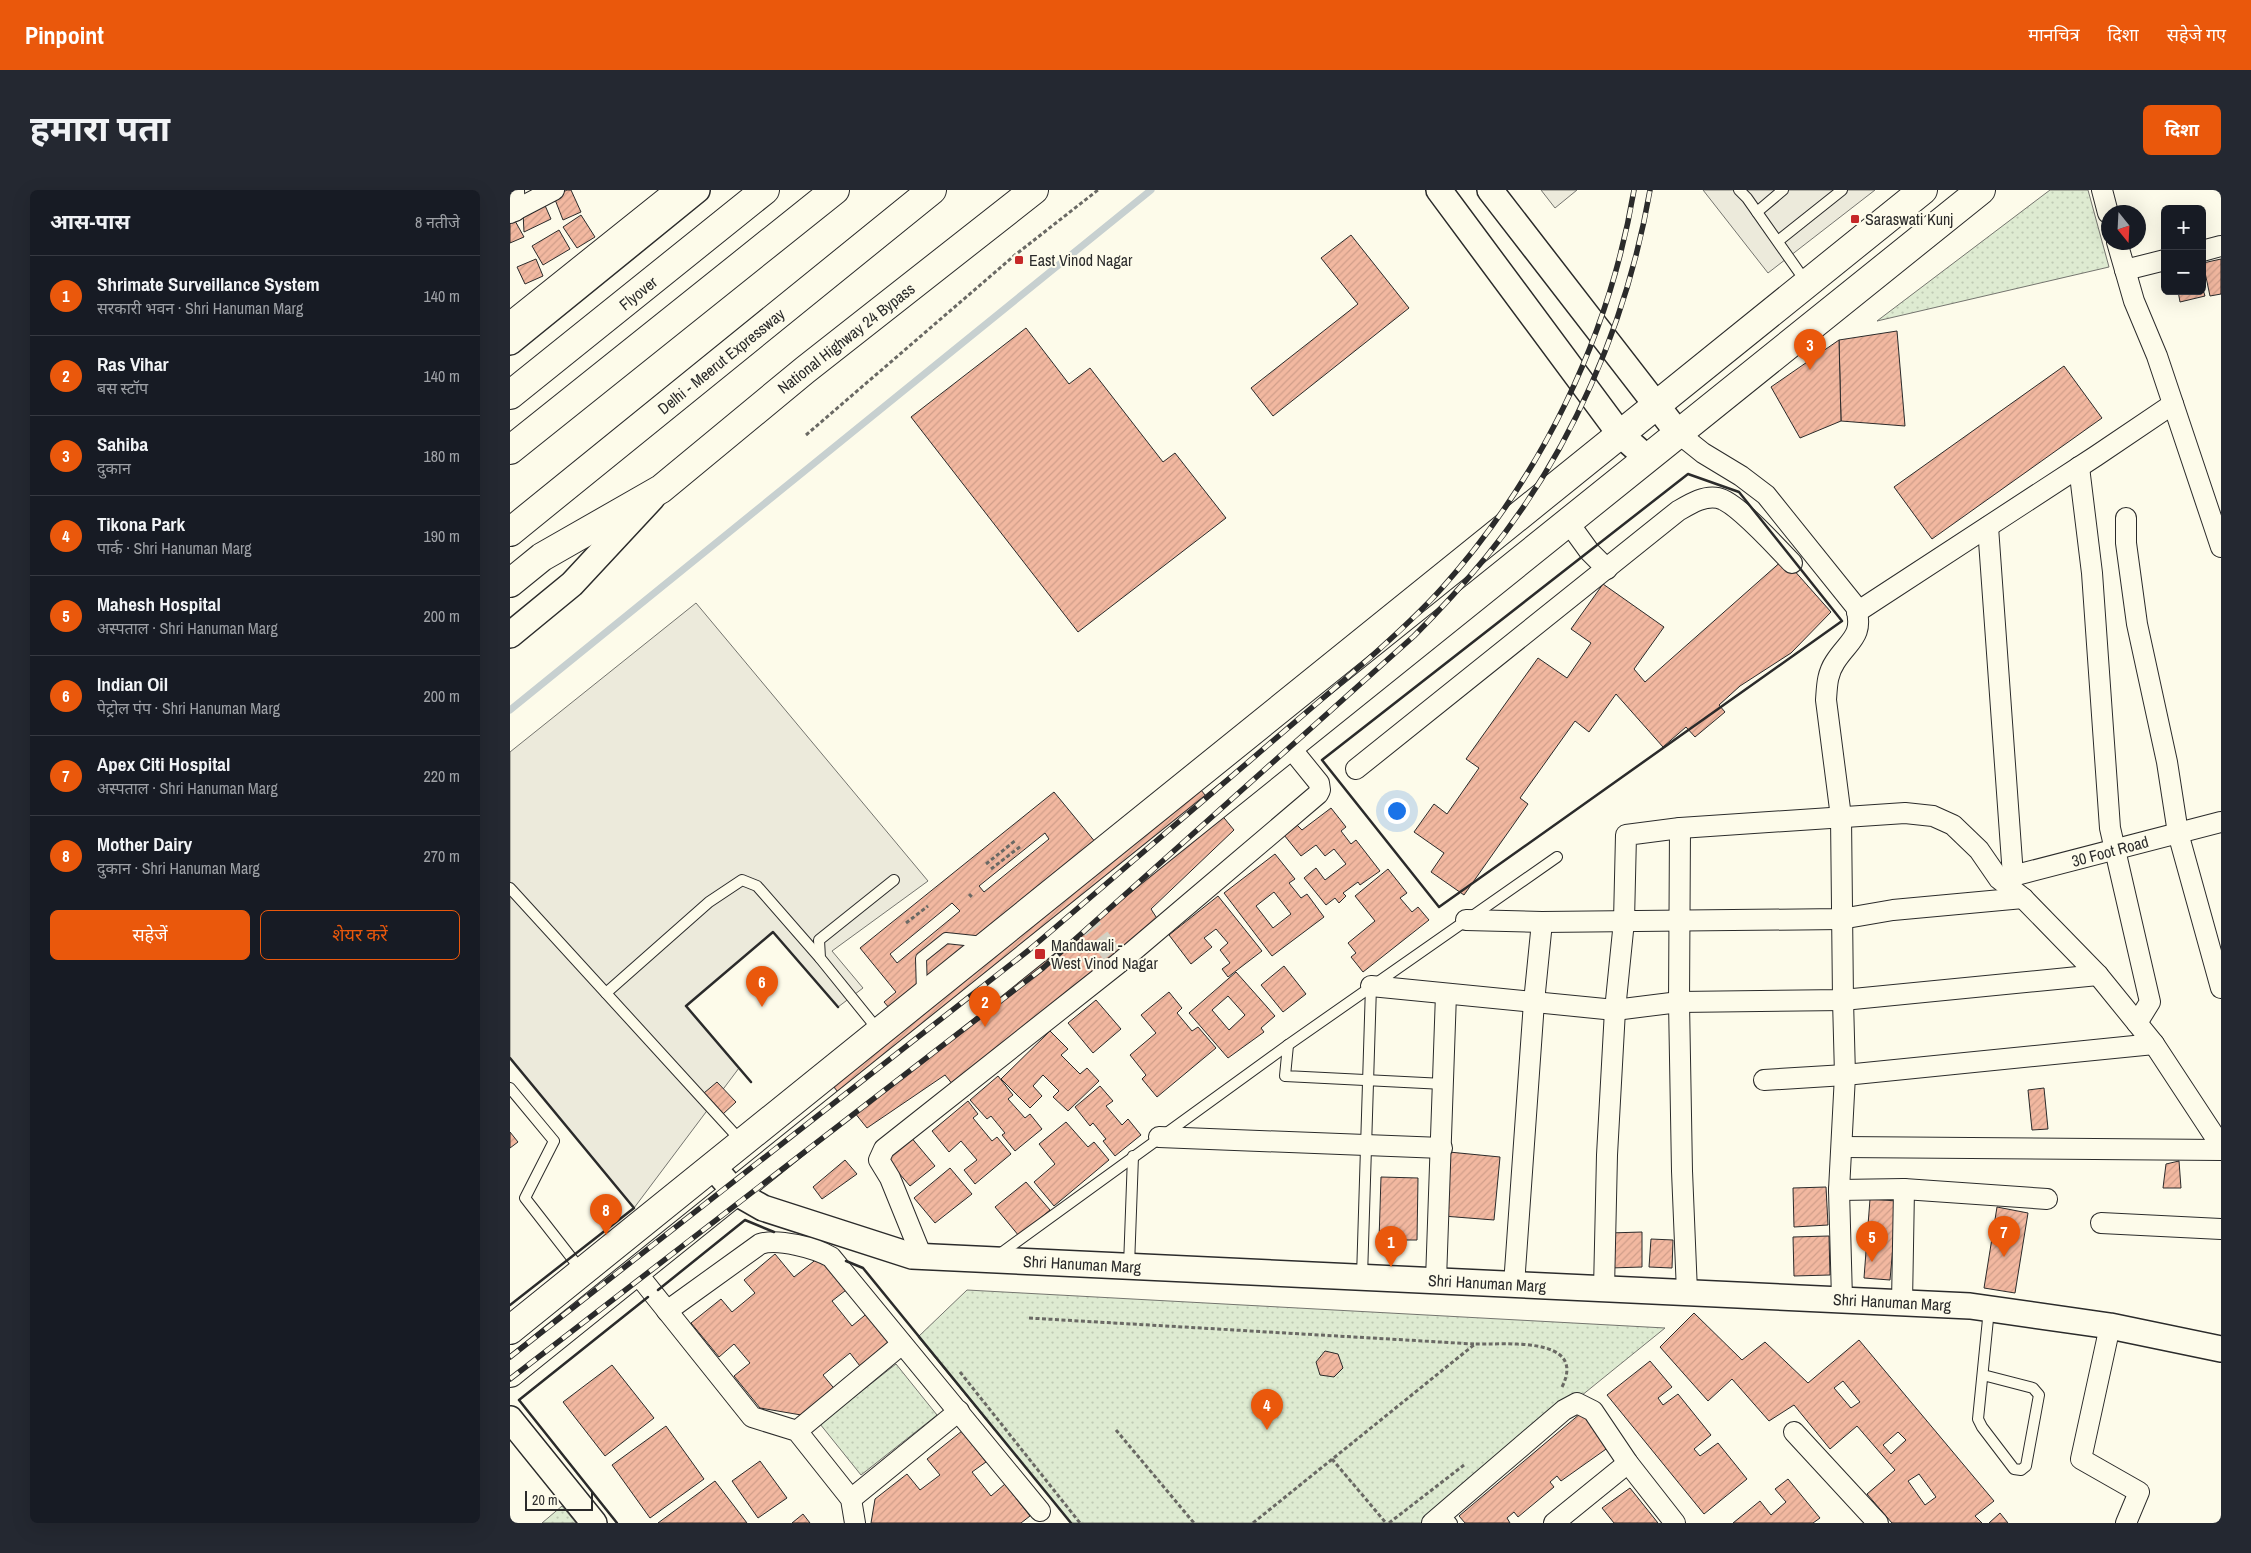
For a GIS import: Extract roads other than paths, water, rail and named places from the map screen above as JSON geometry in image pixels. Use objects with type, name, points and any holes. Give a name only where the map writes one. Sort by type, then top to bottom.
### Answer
[{"type":"main road","name":"Flyover","points":[[510,395],[765,190]]},
{"type":"main road","points":[[510,450],[835,190]]},
{"type":"main road","name":"Delhi - Meerut Expressway","points":[[510,532],[932,190]]},
{"type":"main road","name":"National Highway 24 Bypass","points":[[661,489],[805,370],[1034,190]]},
{"type":"main road","points":[[510,1330],[1923,190]]},
{"type":"main road","points":[[510,1373],[1981,190]]},
{"type":"main road","points":[[510,583],[542,557],[661,489]]},
{"type":"main road","points":[[982,949],[996,982]]},
{"type":"street","points":[[512,212],[514,190]]},
{"type":"street","points":[[512,212],[554,190]]},
{"type":"street","points":[[510,342],[697,190]]},
{"type":"street","points":[[1439,190],[1620,434],[1647,458]]},
{"type":"street","points":[[1490,190],[1678,433],[1703,454],[1741,476],[1766,495],[1858,612],[1860,622],[1853,640],[1834,662],[1827,680],[1826,700],[1841,817],[1842,1000],[1845,1075],[1839,1190],[1842,1300]]},
{"type":"street","points":[[2105,190],[2107,205]]},
{"type":"street","points":[[510,322],[663,193]]},
{"type":"street","points":[[2206,250],[2221,246]]},
{"type":"street","points":[[2119,250],[2134,301],[2157,356],[2221,548]]},
{"type":"street","points":[[2125,270],[2161,261]]},
{"type":"street","points":[[1858,612],[2173,404]]},
{"type":"street","points":[[2079,467],[2092,573],[2110,828],[2150,1002],[2137,1023]]},
{"type":"street","points":[[510,635],[572,584],[661,489]]},
{"type":"street","points":[[1356,769],[1678,511],[1702,498],[1717,498],[1731,503],[1792,563]]},
{"type":"street","points":[[2126,518],[2126,543],[2137,624],[2166,762],[2178,833],[2221,988]]},
{"type":"street","points":[[1568,522],[1589,551],[1607,569]]},
{"type":"street","points":[[1988,527],[2006,877]]},
{"type":"street","points":[[922,1257],[890,1178],[880,1160],[884,1148],[1119,963],[1318,794],[1320,790],[1319,783],[1289,746]]},
{"type":"street","points":[[1604,1289],[1607,1155],[1615,1010],[1624,921],[1626,836],[1680,828],[1905,812],[1933,816],[1953,825],[2006,877],[2023,898],[2098,975],[2154,1044],[2221,1146]]},
{"type":"street","name":"30 Foot Road","points":[[2006,877],[2221,822]]},
{"type":"street","points":[[1680,828],[1681,920],[1679,1002],[1682,1171],[1687,1292]]},
{"type":"street","points":[[1466,920],[1542,922],[1841,919],[1893,910],[2023,898]]},
{"type":"street","points":[[1514,1285],[1534,1002],[1542,922]]},
{"type":"street","points":[[1371,986],[1615,1010],[1679,1002],[1842,1000],[2098,975]]},
{"type":"street","points":[[1436,1280],[1446,994]]},
{"type":"street","points":[[1764,1080],[1845,1075],[2154,1044]]},
{"type":"street","points":[[1159,1137],[1442,1148]]},
{"type":"street","points":[[1842,1147],[2221,1150]]},
{"type":"street","name":"Shri Hanuman Marg","points":[[713,1167],[735,1192],[763,1208],[912,1256],[1687,1292],[1988,1309],[2110,1326],[2221,1349]]},
{"type":"street","points":[[1839,1190],[1904,1190],[2047,1199]]},
{"type":"street","points":[[1902,1303],[1904,1190]]},
{"type":"street","points":[[2101,1223],[2221,1229]]},
{"type":"street","points":[[667,1311],[760,1244],[770,1241],[822,1252],[832,1257],[1040,1511]]},
{"type":"street","points":[[636,1272],[752,1416],[798,1431],[851,1499],[855,1523]]},
{"type":"street","points":[[2110,1326],[2081,1458],[2139,1492],[2126,1523]]},
{"type":"street","points":[[798,1431],[902,1344]]},
{"type":"street","points":[[1443,1520],[1564,1410],[1577,1403],[1593,1410],[1628,1463],[1675,1523]]},
{"type":"street","points":[[851,1499],[959,1411]]},
{"type":"street","points":[[510,1419],[594,1523]]},
{"type":"street","points":[[1794,1432],[1878,1523]]},
{"type":"street","points":[[1554,1523],[1628,1463]]},
{"type":"lane","points":[[1739,190],[1757,212],[1807,283]]},
{"type":"lane","points":[[1757,212],[1783,190]]},
{"type":"lane","points":[[1778,242],[1842,190]]},
{"type":"lane","points":[[992,1260],[1159,1137],[1371,986],[1557,857]]},
{"type":"lane","points":[[606,993],[709,902],[742,880],[757,886],[820,958],[880,1032]]},
{"type":"lane","points":[[820,958],[819,940],[894,880]]},
{"type":"lane","points":[[510,888],[742,1142]]},
{"type":"lane","points":[[1362,1277],[1366,1080],[1371,986]]},
{"type":"lane","points":[[1288,1045],[1284,1076],[1444,1084]]},
{"type":"lane","points":[[510,1088],[554,1140],[525,1198],[582,1272]]},
{"type":"lane","points":[[1129,1266],[1133,1156]]},
{"type":"lane","points":[[1983,1375],[2032,1388],[2038,1395],[2026,1466],[2021,1470],[2014,1468],[1979,1423],[1978,1415],[1988,1309]]},
{"type":"waterway","points":[[510,710],[1151,190]]},
{"type":"tunnel","points":[[1081,914],[1119,963]]},
{"type":"railway","points":[[510,1357],[1029,950],[1365,662],[1424,608],[1478,545],[1510,500],[1540,452],[1566,403],[1588,352],[1607,299],[1623,245],[1634,190]]},
{"type":"railway","points":[[510,1379],[1043,968],[1433,617],[1460,588],[1517,517],[1569,430],[1591,384],[1627,289],[1640,240],[1650,190]]},
{"type":"place","name":"Saraswati Kunj","points":[[1855,219]]},
{"type":"place","name":"East Vinod Nagar","points":[[1019,260]]},
{"type":"place","name":"Sahiba","points":[[1810,370]]},
{"type":"place","name":"Mandawali - West Vinod Nagar","points":[[1040,954]]},
{"type":"place","name":"Indian Oil","points":[[762,1007]]},
{"type":"place","name":"Ras Vihar","points":[[985,1027]]},
{"type":"place","name":"Mother Dairy","points":[[606,1235]]},
{"type":"place","name":"Apex Citi Hospital","points":[[2004,1257]]},
{"type":"place","name":"Mahesh Hospital","points":[[1872,1262]]},
{"type":"place","name":"Shrimate Surveillance System","points":[[1391,1267]]},
{"type":"place","name":"Tikona Park","points":[[1267,1430]]}]
